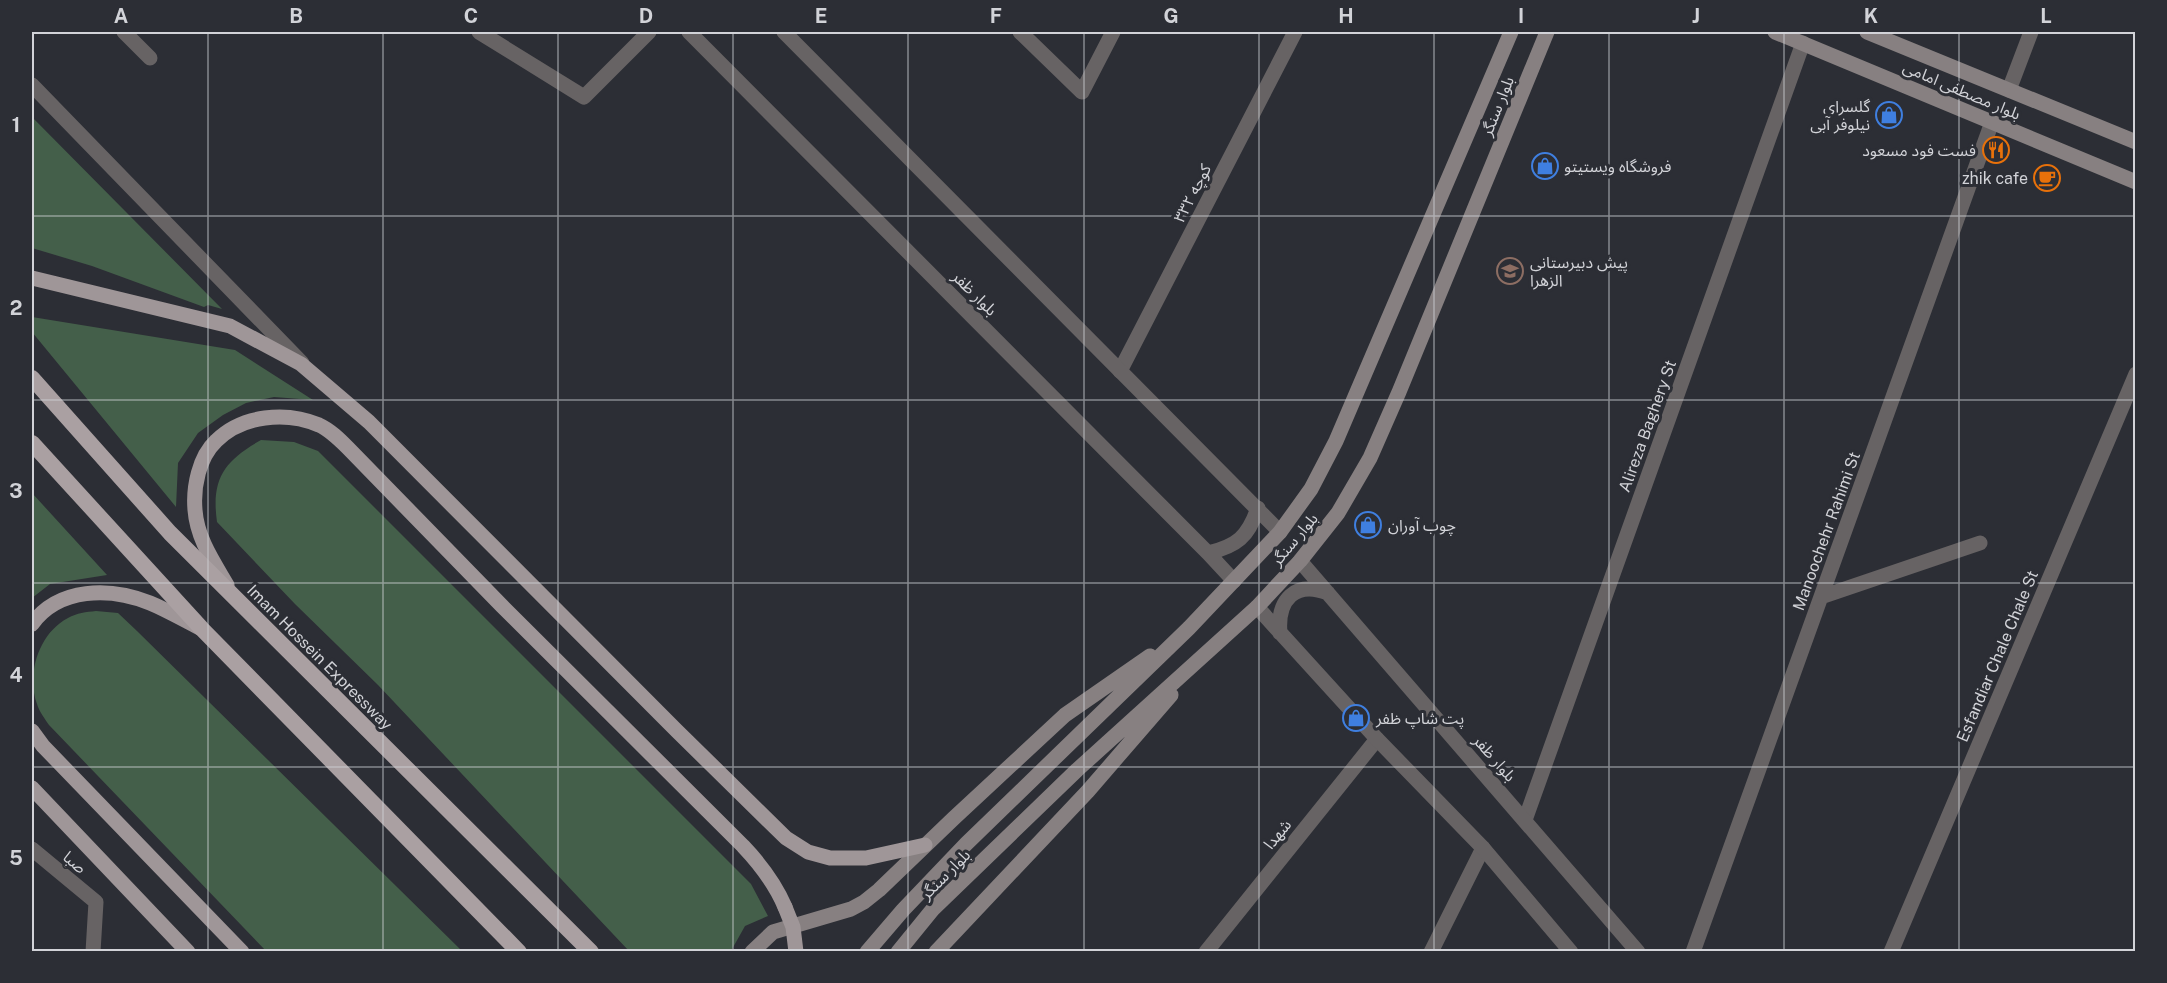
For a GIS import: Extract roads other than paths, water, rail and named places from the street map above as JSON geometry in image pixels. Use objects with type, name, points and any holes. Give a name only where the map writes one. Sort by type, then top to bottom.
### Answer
[{"type":"highway","name":"Imam Hossein Expressway","points":[[32,378],[170,533],[591,951]]},
{"type":"highway","points":[[32,443],[202,629],[519,951]]},
{"type":"main road","name":"بلوار سنگر","points":[[867,951],[966,844],[1189,628],[1280,532],[1311,489],[1336,441],[1511,32]]},
{"type":"main road","name":"بلوار سنگر","points":[[898,951],[933,909],[1077,770],[1257,607],[1300,561],[1338,513],[1371,458],[1400,392],[1547,32]]},
{"type":"main road","name":"بلوار مصطفی امامی","points":[[1775,32],[2136,182]]},
{"type":"main road","name":"بلوار مصطفی امامی","points":[[1867,32],[2136,142]]},
{"type":"main road","points":[[32,279],[230,326],[301,364],[369,422],[786,837],[808,852],[830,858],[866,858],[925,845]]},
{"type":"main road","points":[[231,593],[199,534],[195,508],[196,484],[203,460],[215,441],[233,428],[253,420],[294,417],[320,426],[332,433],[348,448],[502,606],[744,846],[768,874],[778,890],[793,927],[796,951]]},
{"type":"main road","points":[[32,624],[38,615],[52,605],[90,592],[114,593],[150,603],[202,629]]},
{"type":"main road","points":[[752,951],[773,932],[851,909],[864,902],[1065,715],[1189,628]]},
{"type":"main road","points":[[936,951],[1088,791],[1211,648]]},
{"type":"main road","points":[[32,731],[43,746],[242,951]]},
{"type":"main road","points":[[32,788],[188,951]]},
{"type":"street","points":[[124,32],[150,58]]},
{"type":"street","points":[[479,32],[584,97],[649,32]]},
{"type":"street","name":"بلوار ظفر","points":[[689,32],[1233,580]]},
{"type":"street","points":[[784,32],[1280,532]]},
{"type":"street","points":[[1020,32],[1082,92],[1113,32]]},
{"type":"street","name":"کوچه ۳۳۲","points":[[1120,371],[1295,32]]},
{"type":"street","points":[[2008,90],[2031,32]]},
{"type":"street","name":"Alireza Baghery St","points":[[1525,820],[1803,43]]},
{"type":"street","points":[[32,85],[312,374]]},
{"type":"street","name":"Manoochehr Rahimi St","points":[[1692,951],[1992,122]]},
{"type":"street","name":"Esfandiar Chale Chale St","points":[[1891,951],[2136,374]]},
{"type":"street","points":[[1208,553],[1226,549],[1241,539],[1252,526],[1258,508]]},
{"type":"street","points":[[1821,597],[1980,543]]},
{"type":"street","name":"بلوار ظفر","points":[[1300,561],[1638,951]]},
{"type":"street","points":[[1280,633],[1278,621],[1281,608],[1295,592],[1305,588],[1315,588],[1328,593]]},
{"type":"street","points":[[1257,607],[1377,739],[1483,848],[1571,951]]},
{"type":"street","name":"شهدا","points":[[1206,951],[1377,739]]},
{"type":"street","points":[[1431,951],[1483,848]]},
{"type":"street","name":"صبا","points":[[32,849],[96,902],[93,951]]},
{"type":"place","name":"گلسرای نیلوفر آبی","points":[[1889,115]]},
{"type":"place","name":"فست فود مسعود","points":[[1996,150]]},
{"type":"place","name":"فروشگاه ویستیتو","points":[[1545,166]]},
{"type":"place","name":"zhik cafe","points":[[2047,178]]},
{"type":"place","name":"پیش دبیرستانی الزهرا","points":[[1510,271]]},
{"type":"place","name":"چوب آوران","points":[[1368,525]]},
{"type":"place","name":"پت شاپ ظفر","points":[[1356,718]]}]
